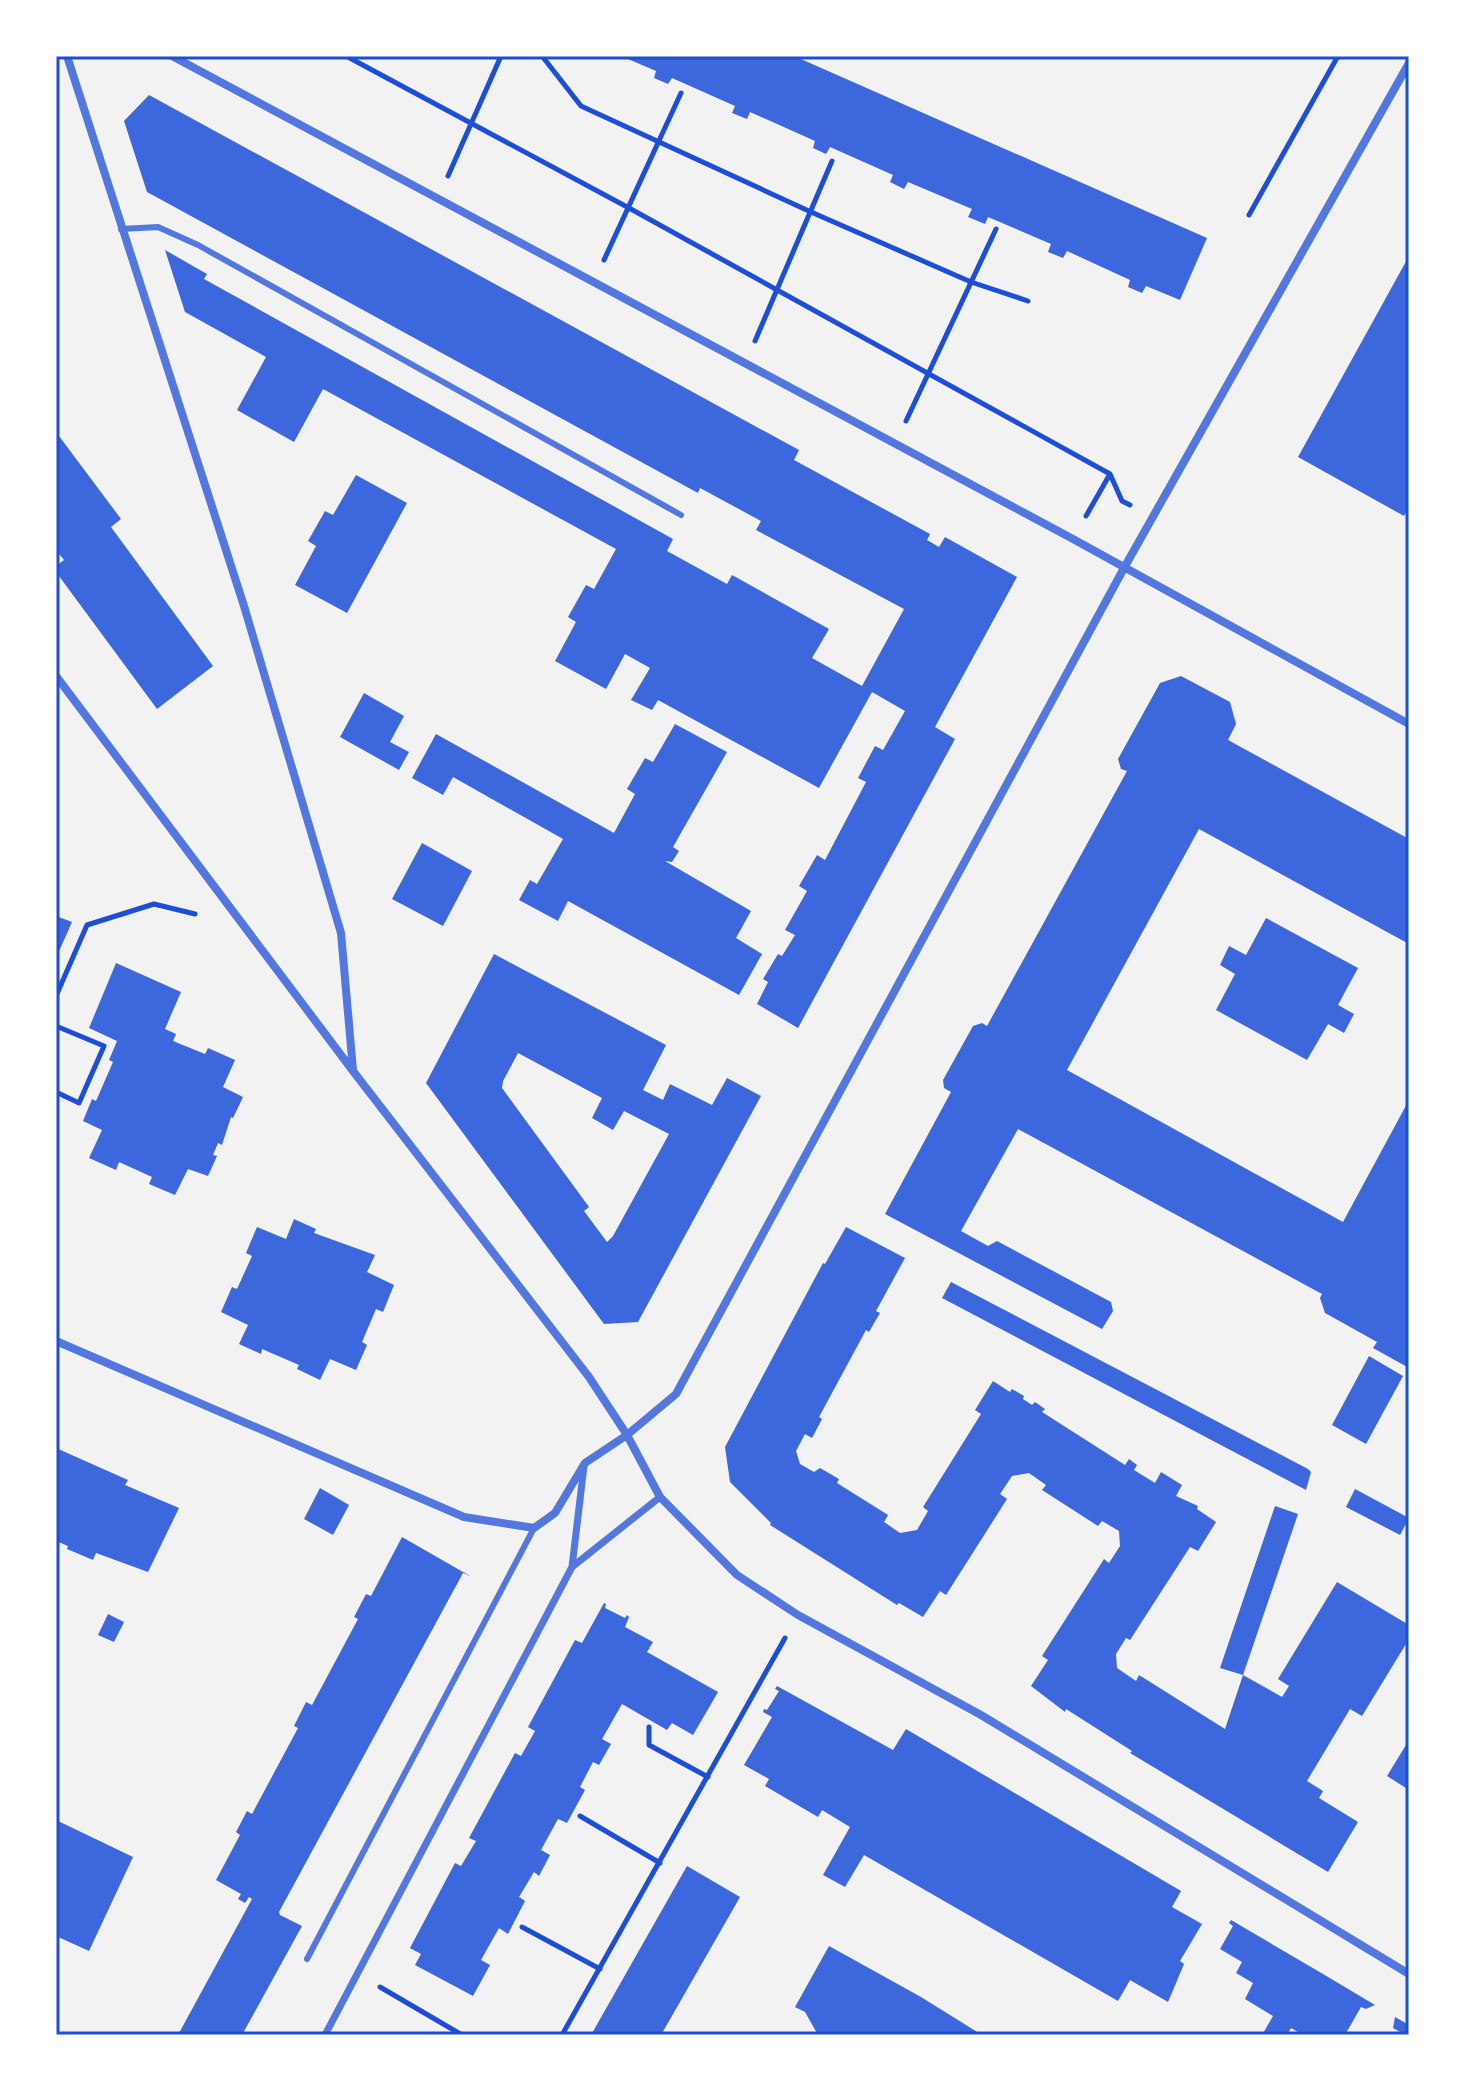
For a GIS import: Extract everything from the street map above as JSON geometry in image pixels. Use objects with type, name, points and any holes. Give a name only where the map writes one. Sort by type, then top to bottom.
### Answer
[{"type":"street","points":[[67,56],[244,606],[341,933],[353,1071]]},
{"type":"street","points":[[172,56],[1073,539],[1409,724]]},
{"type":"street","points":[[56,1341],[464,1517],[534,1528],[555,1513],[585,1463],[627,1435],[676,1394],[1124,568],[1409,63]]},
{"type":"street","points":[[56,676],[353,1071],[589,1377],[627,1435],[660,1497],[737,1575],[798,1615],[981,1715],[1409,1974]]},
{"type":"street","points":[[325,2035],[572,1567],[585,1463]]},
{"type":"street","points":[[572,1567],[660,1497]]},
{"type":"lane","points":[[121,229],[158,227],[198,245],[681,515]]},
{"type":"lane","points":[[307,1959],[534,1528]]},
{"type":"path","points":[[346,56],[778,289],[1110,474],[1073,539]]},
{"type":"path","points":[[437,199],[501,56]]},
{"type":"path","points":[[542,56],[581,106],[971,282],[1028,301]]},
{"type":"path","points":[[1249,215],[1338,56]]},
{"type":"path","points":[[594,283],[681,93]]},
{"type":"path","points":[[746,364],[832,161]]},
{"type":"path","points":[[895,443],[996,229]]},
{"type":"path","points":[[56,996],[87,925],[154,904],[195,914]]},
{"type":"path","points":[[56,1026],[104,1046],[79,1103],[56,1092]]},
{"type":"path","points":[[562,2035],[798,1615]]},
{"type":"path","points":[[649,1727],[649,1745],[708,1777]]},
{"type":"path","points":[[580,1816],[660,1863]]},
{"type":"path","points":[[522,1927],[600,1969]]},
{"type":"path","points":[[358,1975],[462,2035]]},
{"type":"building","points":[[621,56],[794,56],[1207,238],[1180,300],[1146,286],[1142,293],[1128,287],[1130,280],[1067,251],[1063,258],[1048,252],[1051,244],[988,217],[985,224],[968,217],[972,209],[908,182],[904,189],[890,182],[893,175],[830,147],[826,154],[813,148],[815,141],[750,112],[747,119],[732,113],[735,106],[672,78],[668,84],[654,78],[656,71]]},
{"type":"building","points":[[149,95],[799,450],[794,460],[930,534],[927,540],[939,547],[945,537],[1017,577],[935,727],[955,739],[798,1028],[757,1004],[768,982],[763,979],[778,954],[782,956],[795,935],[785,930],[807,891],[799,886],[817,855],[825,860],[866,782],[858,778],[875,746],[883,750],[905,711],[872,692],[819,788],[658,700],[652,710],[631,700],[650,668],[625,654],[606,689],[555,661],[576,622],[568,617],[586,585],[594,589],[616,549],[323,389],[294,442],[237,410],[266,357],[185,312],[165,250],[207,274],[204,279],[673,539],[667,551],[727,584],[732,575],[829,629],[812,658],[862,686],[904,609],[756,530],[761,521],[700,488],[698,493],[147,192],[124,121]]},
{"type":"building","points":[[1409,256],[1409,507],[1404,516],[1298,457]]},
{"type":"building","points":[[56,432],[121,519],[111,527],[213,666],[157,709],[56,572],[56,566],[64,560],[56,550]]},
{"type":"building","points":[[356,475],[407,503],[347,613],[295,585],[316,546],[308,541],[325,511],[333,515]]},
{"type":"building","points":[[1181,676],[1230,702],[1236,724],[1228,740],[1409,839],[1409,944],[1199,829],[1067,1070],[1343,1222],[1409,1100],[1409,1368],[1373,1348],[1377,1342],[1325,1313],[1320,1298],[1322,1294],[1018,1129],[961,1231],[988,1246],[997,1241],[1111,1302],[1113,1311],[1102,1329],[885,1214],[951,1092],[944,1088],[943,1080],[973,1026],[982,1023],[987,1026],[1127,771],[1121,769],[1118,759],[1160,683]]},
{"type":"building","points":[[364,693],[404,716],[390,742],[409,752],[399,770],[340,737]]},
{"type":"building","points":[[675,724],[727,752],[673,847],[679,851],[672,862],[665,861],[751,911],[736,938],[762,954],[739,995],[568,901],[558,921],[519,900],[530,880],[537,884],[563,839],[453,777],[443,795],[412,778],[436,734],[614,833],[635,794],[627,789],[645,758],[653,762]]},
{"type":"building","points":[[422,843],[472,871],[443,926],[392,899]]},
{"type":"building","points":[[56,916],[72,922],[56,958]]},
{"type":"building","points":[[1266,918],[1358,968],[1338,1005],[1354,1014],[1344,1033],[1328,1024],[1307,1060],[1216,1010],[1235,974],[1220,965],[1229,946],[1246,955]]},
{"type":"building","points":[[494,954],[666,1045],[643,1090],[663,1100],[670,1084],[712,1105],[727,1078],[761,1096],[638,1322],[604,1324],[426,1083]],"holes":[[[518,1053],[602,1098],[592,1118],[613,1130],[624,1111],[669,1134],[607,1242],[584,1211],[589,1207],[502,1088]]]},
{"type":"building","points":[[116,963],[181,992],[165,1029],[176,1034],[173,1041],[205,1054],[208,1048],[235,1060],[223,1087],[243,1097],[231,1117],[222,1145],[218,1143],[213,1155],[217,1156],[208,1176],[188,1169],[175,1195],[149,1184],[152,1177],[119,1162],[116,1170],[89,1158],[102,1130],[83,1121],[92,1099],[96,1101],[113,1062],[109,1060],[117,1041],[89,1028]]},
{"type":"building","points":[[294,1219],[316,1229],[314,1233],[375,1255],[367,1272],[394,1285],[383,1312],[376,1309],[362,1342],[367,1345],[356,1370],[330,1359],[320,1380],[297,1369],[299,1365],[262,1349],[261,1354],[239,1344],[248,1325],[221,1312],[232,1287],[237,1289],[252,1256],[246,1253],[257,1227],[286,1239]]},
{"type":"building","points":[[846,1227],[905,1258],[876,1311],[880,1313],[869,1332],[866,1330],[819,1417],[822,1419],[812,1438],[805,1434],[796,1451],[800,1464],[814,1472],[820,1468],[839,1479],[837,1483],[888,1515],[884,1522],[900,1533],[917,1530],[928,1511],[923,1507],[981,1414],[975,1410],[993,1381],[1010,1392],[1012,1389],[1024,1396],[1023,1399],[1032,1405],[1035,1402],[1045,1409],[1042,1412],[1125,1465],[1129,1459],[1137,1465],[1134,1470],[1155,1483],[1161,1472],[1182,1485],[1176,1496],[1198,1506],[1197,1509],[1216,1522],[1198,1551],[1190,1547],[1130,1640],[1126,1638],[1116,1654],[1117,1668],[1136,1681],[1139,1675],[1225,1729],[1243,1675],[1282,1697],[1289,1686],[1278,1679],[1337,1582],[1409,1625],[1409,1639],[1362,1716],[1350,1709],[1307,1781],[1323,1791],[1319,1798],[1358,1822],[1328,1872],[1130,1753],[1132,1751],[1066,1709],[1065,1712],[1031,1686],[1048,1660],[1042,1656],[1104,1559],[1109,1563],[1120,1546],[1119,1531],[1102,1521],[1098,1526],[1042,1490],[1046,1485],[1029,1473],[1012,1476],[1000,1494],[1007,1499],[946,1595],[940,1591],[923,1617],[899,1603],[897,1605],[770,1525],[730,1482],[725,1447],[823,1263]]},
{"type":"building","points":[[951,1282],[1308,1469],[1311,1472],[1306,1490],[942,1298]]},
{"type":"building","points":[[1369,1356],[1403,1376],[1366,1444],[1332,1425]]},
{"type":"building","points":[[56,1448],[128,1480],[125,1485],[179,1508],[148,1572],[96,1553],[93,1560],[56,1541]]},
{"type":"building","points":[[320,1488],[349,1505],[333,1535],[304,1519]]},
{"type":"building","points":[[1355,1489],[1409,1518],[1400,1535],[1346,1507]]},
{"type":"building","points":[[1275,1506],[1298,1514],[1243,1675],[1220,1668]]},
{"type":"building","points":[[402,1537],[470,1576],[463,1573],[279,1912],[302,1926],[242,2035],[178,2035],[252,1899],[249,1897],[245,1903],[238,1899],[241,1894],[216,1880],[240,1835],[236,1832],[247,1811],[252,1814],[298,1728],[294,1726],[306,1702],[312,1705],[358,1619],[354,1617],[366,1594],[371,1596]]},
{"type":"building","points":[[604,1603],[605,1608],[629,1617],[625,1627],[653,1642],[647,1652],[718,1692],[693,1735],[672,1723],[667,1730],[622,1704],[602,1739],[611,1744],[599,1765],[593,1762],[580,1787],[585,1790],[567,1823],[558,1819],[541,1850],[550,1855],[539,1876],[534,1872],[519,1897],[525,1901],[508,1934],[499,1928],[481,1960],[490,1965],[473,1996],[415,1965],[421,1954],[410,1948],[455,1863],[461,1866],[476,1841],[469,1838],[515,1753],[521,1756],[535,1731],[528,1727],[575,1640],[582,1643]]},
{"type":"building","points":[[108,1614],[124,1622],[114,1642],[98,1635]]},
{"type":"building","points":[[777,1686],[893,1750],[906,1729],[1181,1891],[1172,1907],[1202,1924],[1180,1961],[1184,1964],[1168,2002],[1130,1980],[1118,2001],[864,1855],[845,1887],[823,1875],[850,1827],[822,1810],[818,1817],[765,1786],[769,1779],[744,1765],[772,1717],[763,1712],[779,1691],[775,1689]]},
{"type":"building","points":[[1409,1740],[1409,1790],[1387,1776]]},
{"type":"building","points":[[56,1820],[133,1857],[89,1951],[56,1936]]},
{"type":"building","points":[[687,1866],[740,1897],[661,2035],[591,2035]]},
{"type":"building","points":[[1231,1920],[1375,2005],[1366,2009],[1361,2007],[1345,2035],[1303,2035],[1291,2028],[1287,2035],[1262,2035],[1273,2016],[1245,1999],[1253,1983],[1236,1973],[1242,1962],[1220,1949],[1233,1926],[1229,1923]]},
{"type":"building","points":[[829,1946],[982,2035],[818,2035],[805,2012],[795,2007]]},
{"type":"building","points":[[1395,2017],[1409,2025],[1409,2035],[1401,2035],[1393,2028]]}]
